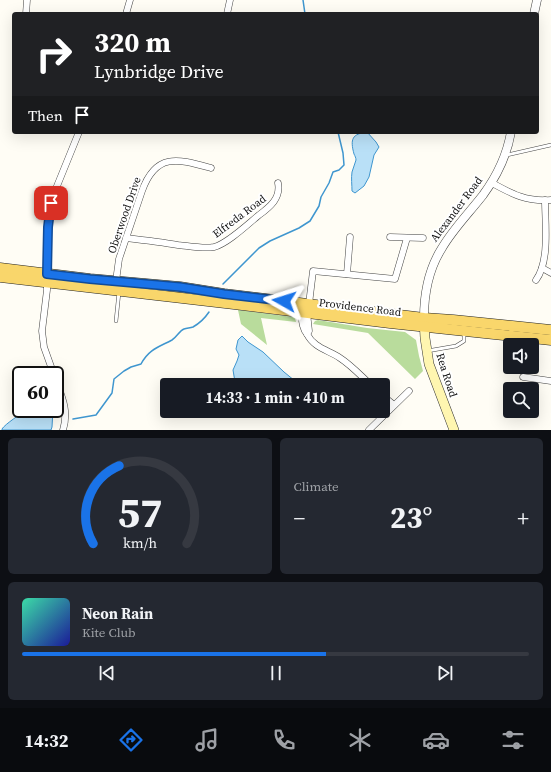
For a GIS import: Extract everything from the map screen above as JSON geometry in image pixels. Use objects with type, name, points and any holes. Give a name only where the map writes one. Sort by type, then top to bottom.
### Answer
[{"type":"main road","name":"Providence Road","points":[[0,268],[47,278]]},
{"type":"main road","name":"Providence Road","points":[[0,277],[47,278],[118,286],[306,310],[424,322],[464,331],[551,340]]},
{"type":"main road","name":"Providence Road","points":[[424,322],[453,320],[551,330]]},
{"type":"main road","name":"Rea Road","points":[[424,322],[430,364],[454,430]]},
{"type":"street","points":[[26,0],[26,12]]},
{"type":"street","points":[[127,12],[130,0]]},
{"type":"street","points":[[227,12],[230,0]]},
{"type":"street","points":[[534,12],[537,0]]},
{"type":"street","points":[[51,366],[44,347],[42,331],[47,278],[48,227],[51,203],[78,134]]},
{"type":"street","name":"Alexander Road","points":[[424,322],[426,287],[436,258],[450,236],[492,183],[505,156],[511,134]]},
{"type":"street","name":"Oberwood Drive","points":[[118,286],[119,259],[146,180],[153,170],[163,163],[175,160],[191,162],[211,168]]},
{"type":"street","name":"Elfreda Road","points":[[126,238],[191,246],[214,247],[225,242],[271,206],[278,196],[278,183]]},
{"type":"street","points":[[492,183],[521,197],[536,201],[548,200],[545,253],[542,268],[536,280]]},
{"type":"street","points":[[346,274],[350,237]]},
{"type":"street","points":[[390,237],[423,238]]},
{"type":"street","points":[[363,378],[341,358],[321,349],[313,343],[304,331],[303,327],[313,271],[395,279],[407,238]]},
{"type":"street","points":[[542,268],[551,273]]},
{"type":"street","points":[[523,377],[551,381]]},
{"type":"street","points":[[369,430],[409,390]]},
{"type":"street","points":[[390,402],[394,405]]},
{"type":"street","points":[[63,430],[66,418],[64,405]]},
{"type":"lane","points":[[505,156],[551,145]]},
{"type":"lane","points":[[116,321],[118,286]]},
{"type":"lane","points":[[427,351],[456,346],[464,341],[464,331]]},
{"type":"green space","points":[[238,310],[293,317],[295,318],[296,322],[261,318],[267,345],[241,324]]},
{"type":"green space","points":[[318,320],[367,328],[405,332],[416,340],[423,371],[415,379],[368,333],[313,324]]},
{"type":"water","points":[[358,134],[369,134],[379,147],[374,155],[369,177],[364,186],[355,193],[352,191],[352,172],[356,160],[352,141]]},
{"type":"water","points":[[242,336],[263,352],[291,378],[234,378],[233,370],[239,355],[236,349],[238,340]]},
{"type":"water","points":[[14,418],[52,418],[51,430],[2,430],[6,424]]},
{"type":"waterway","points":[[303,0],[305,12]]},
{"type":"waterway","points":[[223,284],[259,248],[310,221],[319,206],[321,197],[333,172],[339,170],[344,165],[338,134]]},
{"type":"waterway","points":[[73,419],[96,415],[112,393],[114,379],[131,367],[141,364],[147,355],[172,340],[182,330],[196,325],[209,312]]},
{"type":"route","points":[[51,203],[48,227],[47,274],[136,284],[180,287],[284,301]]}]
